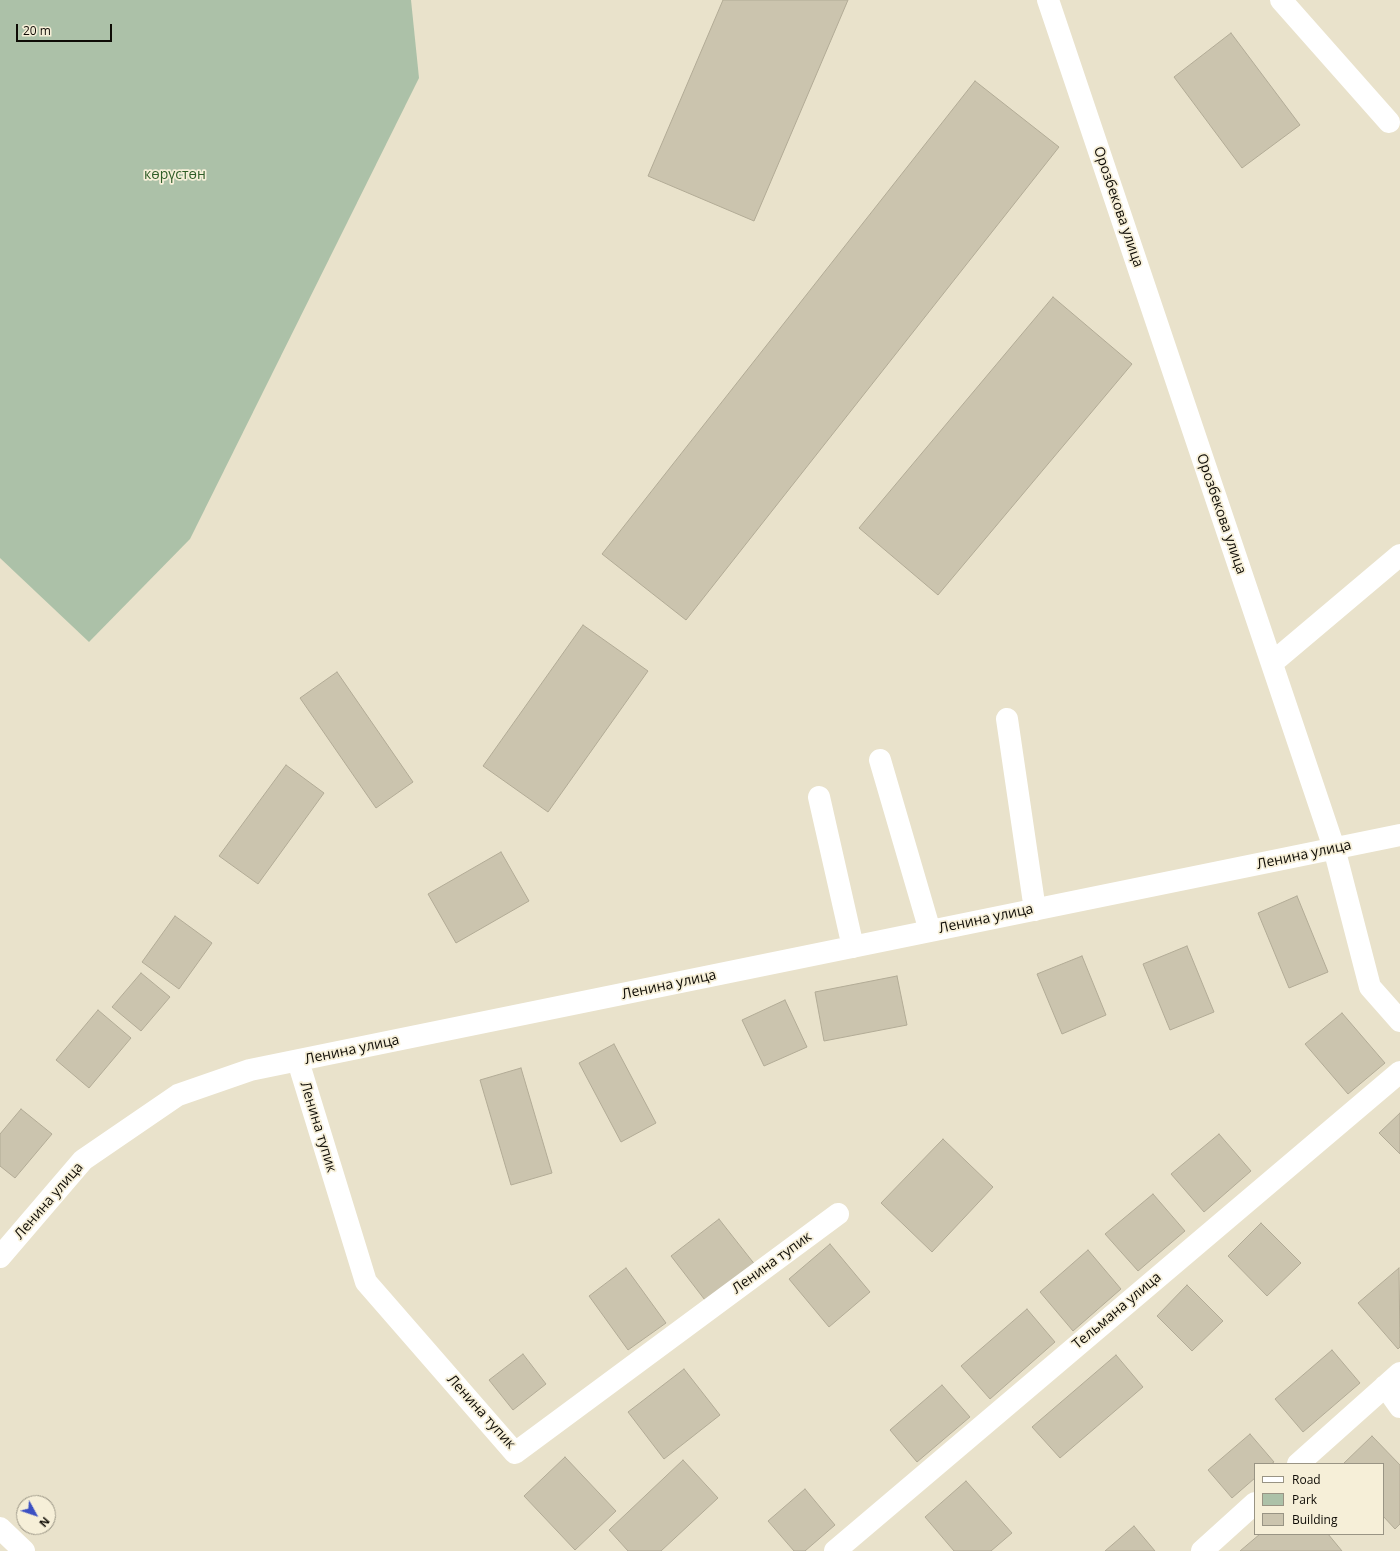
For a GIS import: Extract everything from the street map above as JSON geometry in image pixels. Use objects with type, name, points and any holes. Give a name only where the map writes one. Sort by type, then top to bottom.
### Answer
[{"type":"street","name":"Орозбекова улица","points":[[1048,0],[1334,848],[1370,987],[1400,1021]]},
{"type":"street","points":[[1280,0],[1388,122]]},
{"type":"street","points":[[1272,663],[1400,554]]},
{"type":"street","points":[[1007,719],[1035,910]]},
{"type":"street","points":[[880,760],[930,931]]},
{"type":"street","points":[[819,797],[853,947]]},
{"type":"street","name":"Ленина улица","points":[[0,1257],[83,1160],[178,1095],[250,1070],[1400,835]]},
{"type":"street","name":"Ленина тупик","points":[[298,1061],[366,1282],[515,1453],[838,1214]]},
{"type":"street","name":"Тельмана улица","points":[[835,1551],[1400,1072]]},
{"type":"street","points":[[1299,1463],[1393,1379],[1400,1407]]},
{"type":"street","points":[[1202,1551],[1254,1504]]},
{"type":"street","points":[[0,1528],[24,1551]]},
{"type":"green space","name":"көрүстөн","points":[[0,0],[411,0],[419,78],[190,539],[89,642],[0,558]]},
{"type":"building","points":[[723,0],[848,0],[754,221],[648,176]]},
{"type":"building","points":[[1231,33],[1300,125],[1242,168],[1174,77]]},
{"type":"building","points":[[975,81],[1059,147],[686,620],[602,554]]},
{"type":"building","points":[[1053,297],[1132,364],[938,595],[859,528]]},
{"type":"building","points":[[583,625],[648,671],[548,812],[483,766]]},
{"type":"building","points":[[337,672],[413,782],[376,808],[300,698]]},
{"type":"building","points":[[286,765],[324,793],[258,884],[219,856]]},
{"type":"building","points":[[501,852],[529,901],[456,943],[428,894]]},
{"type":"building","points":[[1297,896],[1328,972],[1289,988],[1258,913]]},
{"type":"building","points":[[175,916],[212,943],[179,989],[142,962]]},
{"type":"building","points":[[1187,946],[1214,1012],[1170,1030],[1143,964]]},
{"type":"building","points":[[1082,956],[1106,1015],[1062,1034],[1037,974]]},
{"type":"building","points":[[141,973],[170,997],[141,1031],[112,1007]]},
{"type":"building","points":[[897,976],[907,1025],[824,1041],[815,992]]},
{"type":"building","points":[[785,1000],[807,1047],[764,1066],[742,1020]]},
{"type":"building","points":[[98,1010],[131,1038],[89,1088],[56,1060]]},
{"type":"building","points":[[1342,1013],[1385,1063],[1348,1094],[1305,1044]]},
{"type":"building","points":[[614,1044],[656,1123],[621,1142],[579,1063]]},
{"type":"building","points":[[521,1068],[552,1173],[511,1185],[480,1080]]},
{"type":"building","points":[[21,1109],[52,1134],[15,1178],[0,1166],[0,1134]]},
{"type":"building","points":[[1400,1113],[1400,1154],[1379,1133]]},
{"type":"building","points":[[1219,1134],[1251,1171],[1204,1212],[1171,1174]]},
{"type":"building","points":[[943,1139],[993,1187],[932,1252],[881,1203]]},
{"type":"building","points":[[1153,1194],[1185,1231],[1138,1271],[1105,1234]]},
{"type":"building","points":[[719,1219],[756,1266],[708,1304],[671,1256]]},
{"type":"building","points":[[1261,1223],[1301,1263],[1267,1296],[1228,1256]]},
{"type":"building","points":[[830,1244],[870,1292],[829,1327],[789,1279]]},
{"type":"building","points":[[1088,1250],[1121,1289],[1073,1331],[1040,1292]]},
{"type":"building","points":[[626,1268],[666,1323],[628,1350],[589,1296]]},
{"type":"building","points":[[1399,1268],[1400,1347],[1398,1349],[1358,1303]]},
{"type":"building","points":[[1187,1285],[1223,1321],[1192,1351],[1157,1316]]},
{"type":"building","points":[[1027,1309],[1055,1342],[990,1399],[961,1366]]},
{"type":"building","points":[[1332,1350],[1360,1383],[1303,1432],[1275,1399]]},
{"type":"building","points":[[523,1354],[546,1384],[513,1410],[489,1380]]},
{"type":"building","points":[[1116,1355],[1143,1387],[1060,1458],[1032,1427]]},
{"type":"building","points":[[684,1369],[720,1415],[664,1459],[628,1412]]},
{"type":"building","points":[[942,1385],[970,1417],[917,1462],[890,1430]]},
{"type":"building","points":[[1250,1434],[1274,1462],[1254,1463],[1254,1479],[1232,1498],[1208,1470]]},
{"type":"building","points":[[1372,1436],[1400,1465],[1400,1524],[1395,1529],[1384,1517],[1384,1463],[1344,1463]]},
{"type":"building","points":[[565,1457],[616,1511],[575,1550],[524,1496]]},
{"type":"building","points":[[683,1460],[718,1498],[661,1551],[628,1551],[609,1530]]},
{"type":"building","points":[[966,1481],[1012,1533],[991,1551],[954,1551],[925,1517]]},
{"type":"building","points":[[805,1489],[835,1525],[805,1551],[794,1551],[768,1521]]},
{"type":"building","points":[[1134,1526],[1155,1551],[1105,1551]]},
{"type":"building","points":[[1259,1535],[1329,1535],[1342,1551],[1240,1551]]}]
